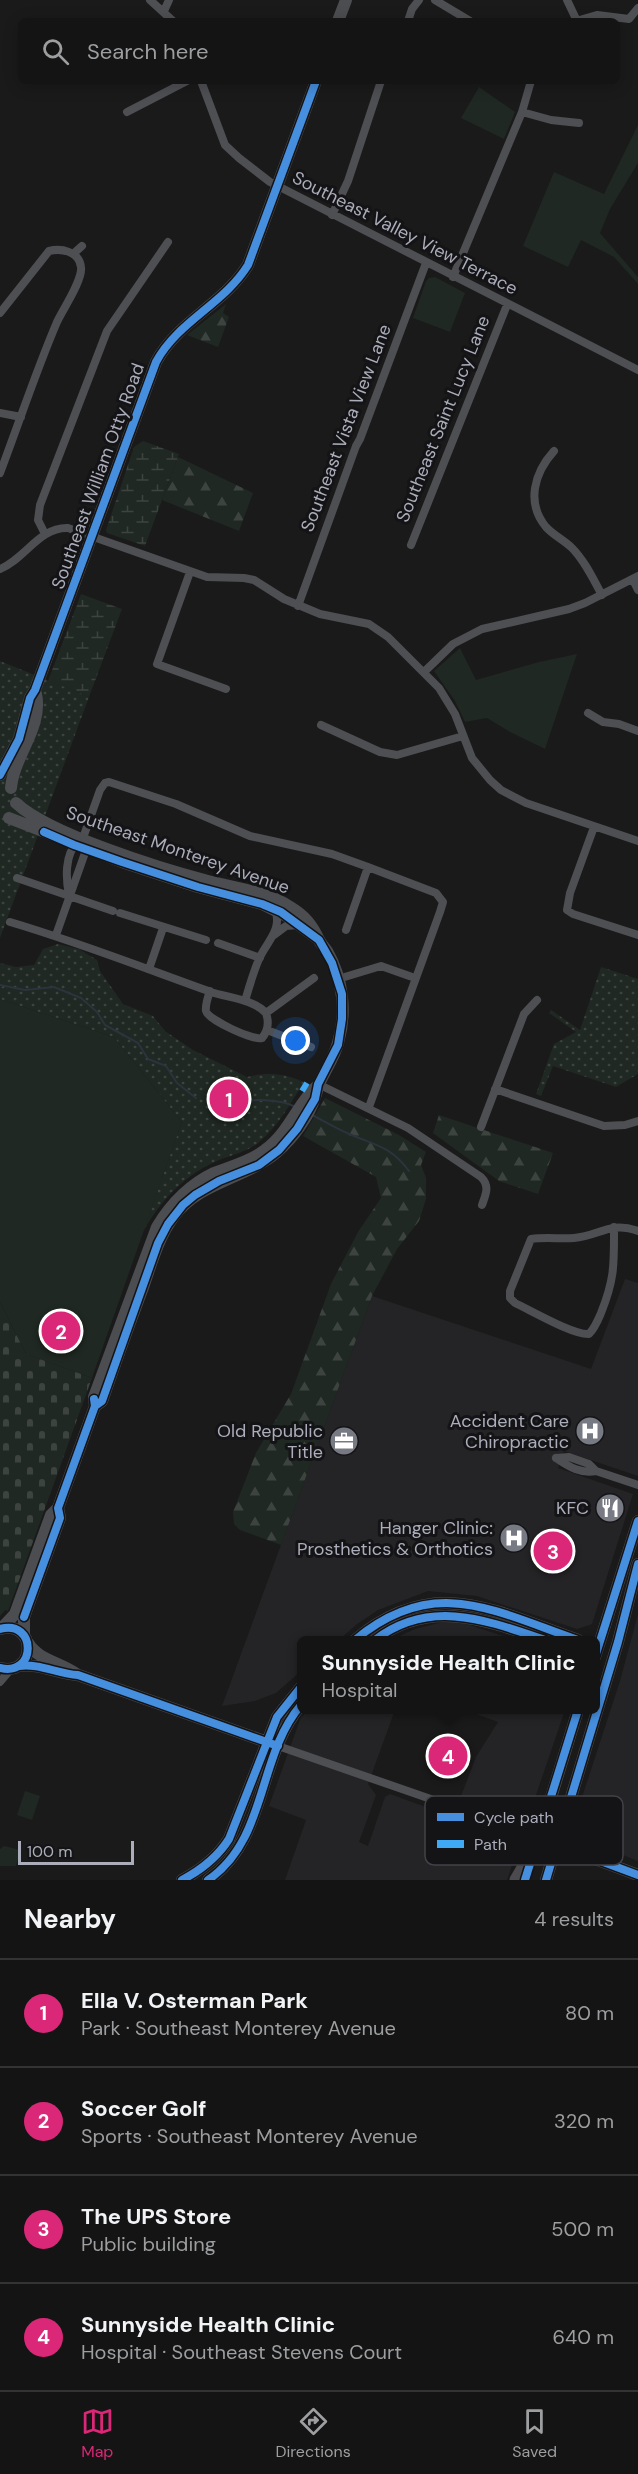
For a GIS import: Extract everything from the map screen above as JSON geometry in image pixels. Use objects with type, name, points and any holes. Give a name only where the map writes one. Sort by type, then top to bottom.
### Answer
[{"type":"highway","points":[[517,1880],[526,1865]]},
{"type":"main road","points":[[600,1640],[638,1521]]},
{"type":"main road","points":[[600,1699],[638,1564]]},
{"type":"main road","points":[[551,1796],[577,1714]]},
{"type":"main road","points":[[570,1796],[595,1714]]},
{"type":"main road","points":[[525,1880],[530,1865]]},
{"type":"main road","points":[[546,1880],[550,1865]]},
{"type":"street","points":[[150,0],[170,18]]},
{"type":"street","points":[[164,11],[169,0]]},
{"type":"street","points":[[339,18],[346,0]]},
{"type":"street","points":[[409,18],[419,0]]},
{"type":"street","points":[[435,0],[465,18]]},
{"type":"street","points":[[567,0],[575,18]]},
{"type":"street","points":[[586,18],[597,15],[629,19],[638,8]]},
{"type":"street","points":[[127,112],[181,84]]},
{"type":"street","name":"Southeast Valley View Terrace","points":[[202,84],[225,145],[278,186],[638,370]]},
{"type":"street","name":"Southeast William Otty Road","points":[[0,774],[19,739],[30,698],[35,690],[156,362],[176,334],[228,290],[244,271],[256,248],[315,84]]},
{"type":"street","points":[[332,215],[348,181],[380,84]]},
{"type":"street","points":[[453,277],[522,112],[530,84]]},
{"type":"street","points":[[522,112],[551,120],[579,123]]},
{"type":"street","points":[[45,534],[38,520],[40,505],[107,331],[168,242]]},
{"type":"street","points":[[73,254],[82,246]]},
{"type":"street","points":[[0,313],[44,255],[58,249],[73,254],[81,267],[80,275],[57,323],[0,473]]},
{"type":"street","name":"Southeast Vista View Lane","points":[[298,606],[426,263]]},
{"type":"street","name":"Southeast Saint Lucy Lane","points":[[411,545],[507,305]]},
{"type":"street","points":[[0,413],[21,417]]},
{"type":"street","points":[[554,451],[543,463],[538,476],[534,502],[539,516],[548,529],[577,555],[602,595]]},
{"type":"street","points":[[0,569],[18,559],[45,534],[60,528],[68,528],[190,572],[217,579],[254,580],[298,606],[320,614],[369,624],[388,637],[424,672],[448,701],[479,769],[501,790],[526,803],[638,841]]},
{"type":"street","points":[[190,572],[157,664],[226,689]]},
{"type":"street","points":[[424,672],[453,644],[482,629],[569,609],[635,578],[638,590]]},
{"type":"street","name":"Southeast William Otty Road","points":[[5,784],[14,772],[33,727],[37,698],[35,690]]},
{"type":"street","points":[[588,713],[603,722],[638,730]]},
{"type":"street","points":[[321,725],[380,752],[397,755],[462,736]]},
{"type":"street","points":[[56,936],[69,896],[66,878],[102,785],[109,782],[176,804],[250,836],[332,855],[423,887],[442,898],[440,912],[369,1107]]},
{"type":"street","points":[[4,820],[16,803],[5,784]]},
{"type":"street","name":"Southeast Monterey Avenue","points":[[16,803],[81,844],[267,896],[304,917],[316,930],[319,940]]},
{"type":"street","name":"Southeast Monterey Avenue","points":[[1,1628],[15,1614],[51,1515],[58,1508],[95,1406],[102,1401],[158,1243],[183,1205],[206,1188],[259,1165],[279,1150],[293,1127],[315,1099],[318,1084],[334,1055],[340,1034],[343,1005],[338,979],[326,950],[319,940],[274,909],[182,882],[24,822],[4,820]]},
{"type":"street","points":[[594,827],[567,904],[567,910],[638,935]]},
{"type":"street","points":[[346,930],[368,867]]},
{"type":"street","points":[[17,878],[163,928],[206,940]]},
{"type":"street","points":[[244,1001],[260,958],[274,935],[277,920],[274,909]]},
{"type":"street","points":[[10,922],[258,1006],[266,1013],[267,1030],[262,1038],[254,1039],[212,1018],[206,1012],[210,991]]},
{"type":"street","points":[[274,935],[286,926],[298,924]]},
{"type":"street","points":[[149,969],[163,928]]},
{"type":"street","points":[[218,943],[260,958]]},
{"type":"street","points":[[338,979],[381,966],[416,978]]},
{"type":"street","points":[[266,1013],[314,978]]},
{"type":"street","points":[[481,1127],[524,1014],[537,1000]]},
{"type":"street","points":[[267,1030],[311,1047]]},
{"type":"street","points":[[318,1084],[408,1128],[481,1177],[487,1187],[482,1205]]},
{"type":"street","points":[[495,1089],[604,1126],[625,1125],[638,1121]]},
{"type":"street","points":[[614,1227],[614,1275],[594,1328],[589,1334],[582,1334],[515,1303],[510,1298],[510,1291],[531,1239],[576,1238],[614,1227],[626,1227],[638,1231]]},
{"type":"street","points":[[596,1471],[638,1485]]},
{"type":"street","name":"Southeast Monterey Avenue","points":[[10,1668],[26,1658],[24,1617],[60,1518],[58,1508]]},
{"type":"street","points":[[362,1636],[390,1616],[421,1605],[445,1602],[473,1605],[563,1636]]},
{"type":"street","points":[[383,1636],[402,1624],[442,1615],[476,1619],[529,1636]]},
{"type":"street","points":[[1,1628],[14,1628],[38,1654],[66,1665],[78,1676]]},
{"type":"street","points":[[600,1653],[613,1657]]},
{"type":"street","points":[[0,1682],[10,1668],[30,1664],[78,1676],[425,1797]]},
{"type":"street","points":[[182,1880],[204,1867],[226,1845],[236,1825],[266,1742],[283,1707],[297,1691]]},
{"type":"street","points":[[208,1880],[226,1865],[242,1844],[278,1746],[297,1711]]},
{"type":"street","points":[[611,1865],[638,1875]]},
{"type":"shaded area","points":[[625,1279],[638,1283],[638,1476],[564,1451],[558,1468],[633,1494],[592,1624],[577,1629],[477,1596],[428,1591],[378,1610],[344,1636],[297,1636],[297,1675],[276,1693],[255,1701],[222,1706],[372,1296],[591,1369]]},
{"type":"shaded area","points":[[638,1614],[638,1861],[623,1855],[623,1796],[582,1796],[620,1681]]},
{"type":"shaded area","points":[[446,1621],[466,1624],[503,1636],[400,1636],[415,1629]]},
{"type":"shaded area","points":[[305,1714],[394,1714],[368,1784],[376,1795],[359,1842],[368,1846],[385,1797],[390,1794],[425,1807],[425,1865],[512,1865],[507,1880],[285,1880],[306,1820],[269,1806],[301,1717]]},
{"type":"shaded area","points":[[476,1714],[564,1714],[536,1796],[461,1796],[476,1757],[498,1722]]},
{"type":"green space","points":[[479,87],[515,112],[504,139],[461,118]]},
{"type":"green space","points":[[638,125],[638,163],[610,209],[600,233],[638,277],[638,284],[614,257],[581,240],[568,267],[523,246],[554,172],[604,194]]},
{"type":"green space","points":[[435,277],[465,293],[450,332],[413,318],[426,281]]},
{"type":"green space","points":[[226,304],[223,313],[229,317],[218,347],[187,335]]},
{"type":"green space","points":[[143,441],[179,454],[145,546],[107,533],[106,530],[134,447]]},
{"type":"green space","points":[[178,457],[253,493],[239,531],[162,500]]},
{"type":"green space","points":[[81,594],[122,609],[89,697],[48,681]]},
{"type":"green space","points":[[460,648],[476,680],[577,654],[545,749],[487,718],[465,722],[455,701],[434,671]]},
{"type":"green space","points":[[0,661],[89,697],[0,938]]},
{"type":"green space","points":[[58,944],[79,949],[97,960],[100,971],[123,1004],[153,1016],[165,1031],[193,1050],[247,1077],[276,1074],[304,1082],[283,1115],[257,1144],[206,1166],[184,1181],[166,1199],[143,1232],[182,1122],[114,1037],[0,999],[0,963],[16,967],[34,965],[43,949]]},
{"type":"green space","points":[[601,967],[638,979],[638,1074],[616,1087],[553,1066],[541,1096],[536,1094],[554,1044],[576,1032],[549,1013],[551,1010],[580,1030]]},
{"type":"green space","points":[[0,999],[114,1037],[182,1122],[92,1378],[26,1354],[0,1302]]},
{"type":"green space","points":[[325,1098],[399,1135],[426,1152],[421,1165],[426,1178],[426,1199],[419,1221],[397,1249],[372,1296],[281,1545],[240,1530],[234,1524],[233,1512],[256,1453],[291,1394],[331,1284],[358,1232],[381,1198],[376,1177],[303,1136]]},
{"type":"green space","points":[[439,1115],[553,1153],[538,1194],[499,1181],[433,1133]]},
{"type":"green space","points":[[0,1302],[26,1354],[92,1378],[8,1611],[5,1610],[0,1616]]},
{"type":"green space","points":[[25,1791],[40,1796],[32,1820],[17,1815]]},
{"type":"green space","points":[[4,1846],[21,1850],[16,1866],[0,1866],[0,1849]]},
{"type":"waterway","points":[[0,985],[25,990],[54,987],[81,998],[97,1012],[105,1025],[138,1043],[148,1059],[166,1066],[177,1083],[196,1098]]},
{"type":"waterway","points":[[213,1103],[266,1100],[287,1103],[296,1107]]},
{"type":"waterway","points":[[312,1115],[384,1149],[397,1157],[409,1171]]},
{"type":"marked path","points":[[302,1091],[307,1083]]},
{"type":"cycle path","points":[[0,775],[19,739],[30,698],[35,690],[156,362],[176,335],[227,291],[248,265],[315,84]]},
{"type":"cycle path","points":[[44,832],[122,862],[198,887],[262,904],[281,912],[319,940],[332,963],[342,994],[342,1019],[338,1045],[318,1084],[315,1099],[297,1129],[279,1150],[259,1165],[219,1181],[195,1195],[183,1205],[168,1224],[158,1243],[102,1401],[95,1406]]},
{"type":"cycle path","points":[[24,1617],[60,1518],[58,1508],[95,1406],[94,1399]]},
{"type":"cycle path","points":[[600,1641],[638,1521]]},
{"type":"cycle path","points":[[600,1702],[638,1564]]},
{"type":"cycle path","points":[[361,1636],[384,1620],[411,1608],[438,1603],[465,1604],[491,1610],[567,1636]]},
{"type":"cycle path","points":[[381,1636],[416,1619],[437,1616],[480,1620],[532,1636]]},
{"type":"cycle path","points":[[0,1629],[12,1628],[21,1632],[28,1648],[21,1664],[12,1668],[0,1668]]},
{"type":"cycle path","points":[[19,1666],[34,1666],[78,1675],[278,1746]]},
{"type":"cycle path","points":[[182,1880],[208,1863],[229,1839],[277,1717],[297,1692]]},
{"type":"cycle path","points":[[208,1880],[227,1863],[242,1843],[276,1748],[297,1711]]},
{"type":"cycle path","points":[[551,1796],[577,1714]]},
{"type":"cycle path","points":[[571,1796],[596,1714]]},
{"type":"cycle path","points":[[525,1880],[530,1865]]},
{"type":"cycle path","points":[[546,1880],[551,1865]]},
{"type":"cycle path","points":[[611,1865],[638,1875]]},
{"type":"place","name":"Ella V. Osterman Park","points":[[229,1099]]},
{"type":"place","name":"Soccer Golf","points":[[61,1331]]},
{"type":"place","name":"Accident Care Chiropractic","points":[[590,1431]]},
{"type":"place","name":"Old Republic Title","points":[[344,1441]]},
{"type":"place","name":"KFC","points":[[610,1508]]},
{"type":"place","name":"Hanger Clinic: Prosthetics & Orthotics","points":[[514,1538]]},
{"type":"place","name":"The UPS Store","points":[[553,1551]]},
{"type":"place","name":"Sunnyside Health Clinic","points":[[448,1756]]}]
